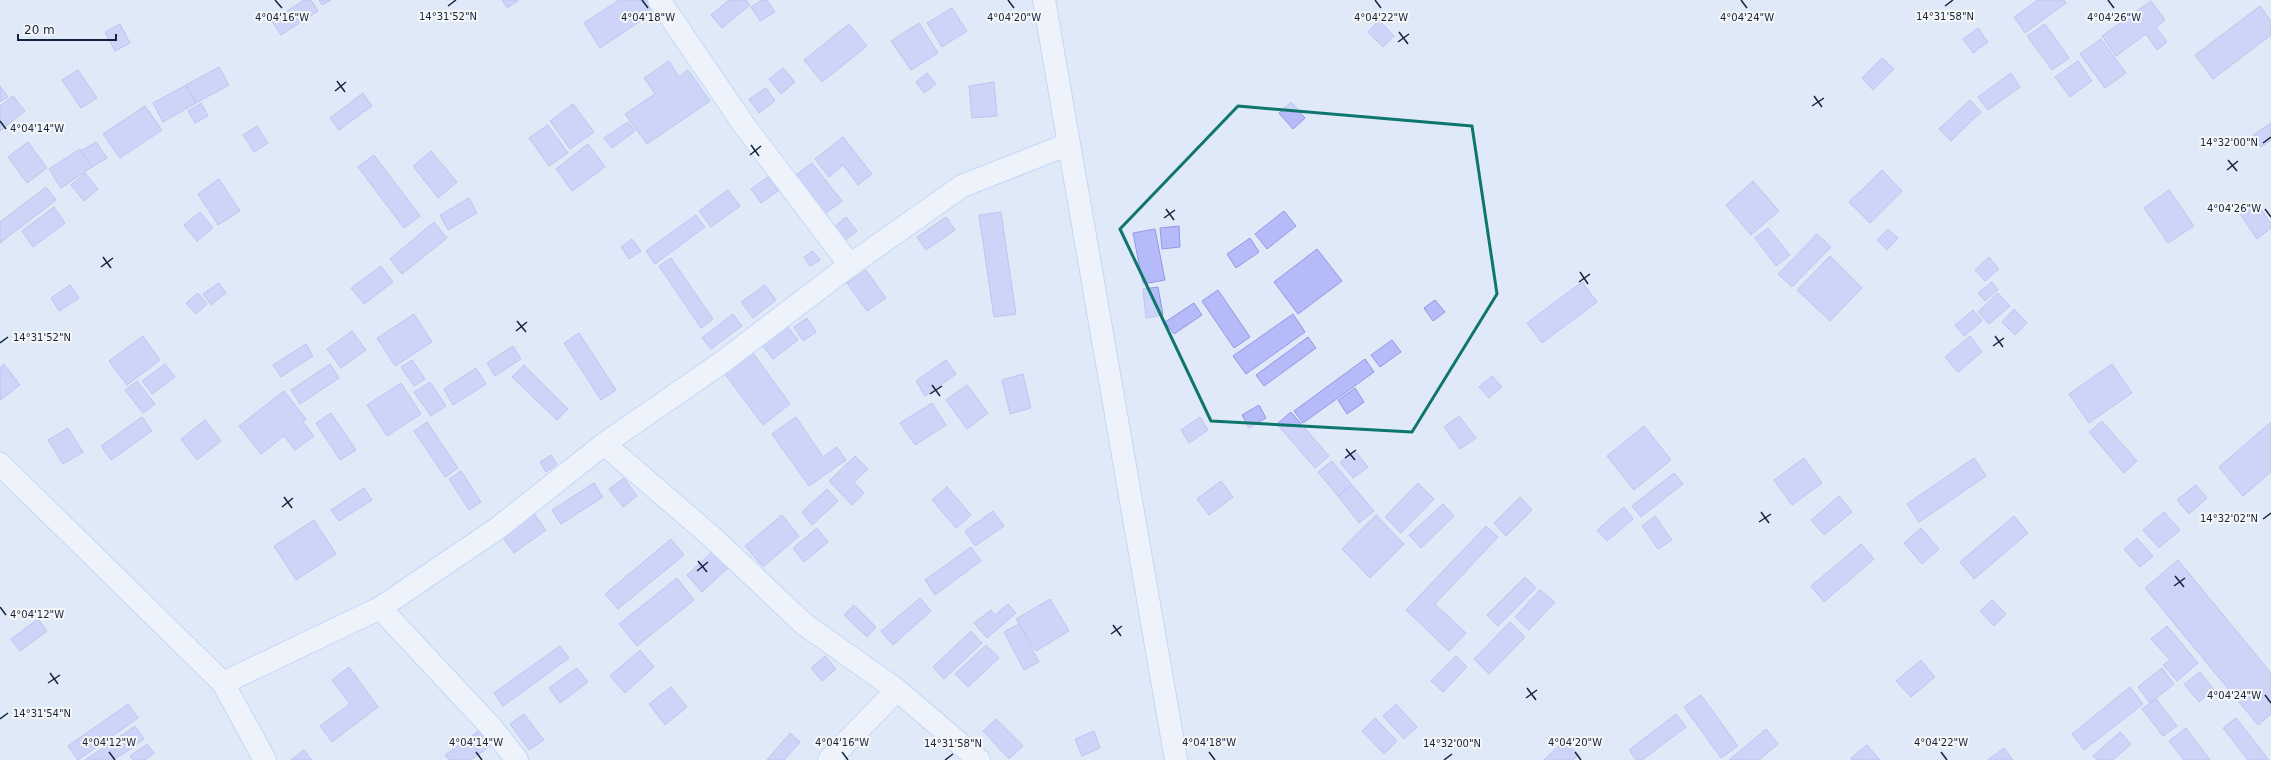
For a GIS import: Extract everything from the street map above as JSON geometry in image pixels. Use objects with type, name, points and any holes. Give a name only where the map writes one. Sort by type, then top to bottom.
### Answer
[{"type":"street","points":[[659,0],[744,125],[850,265]]},
{"type":"street","points":[[1044,0],[1173,759]]},
{"type":"street","points":[[223,683],[380,608],[498,528],[604,444],[721,363],[850,265],[962,186],[1069,144]]},
{"type":"street","points":[[604,444],[712,537],[804,624],[897,690],[979,760]]},
{"type":"street","points":[[0,464],[223,683],[265,760]]},
{"type":"street","points":[[380,608],[492,728],[517,760]]},
{"type":"street","points":[[829,760],[897,690]]},
{"type":"highlighted area","points":[[1238,106],[1472,126],[1497,294],[1412,432],[1211,421],[1120,229]]},
{"type":"building","points":[[304,0],[311,0],[318,11],[281,35],[272,21]]},
{"type":"building","points":[[319,0],[331,0],[322,5]]},
{"type":"building","points":[[502,0],[518,0],[518,1],[507,8]]},
{"type":"building","points":[[619,0],[647,0],[654,12],[600,48],[584,23]]},
{"type":"building","points":[[729,0],[746,0],[750,5],[722,28],[711,15]]},
{"type":"building","points":[[762,0],[767,0],[775,12],[760,21],[751,7]]},
{"type":"building","points":[[2038,0],[2064,0],[2066,3],[2025,33],[2014,17]]},
{"type":"building","points":[[2151,1],[2165,20],[2156,27],[2167,42],[2157,50],[2146,34],[2116,56],[2102,36]]},
{"type":"building","points":[[2260,6],[2271,21],[2271,35],[2213,79],[2195,55]]},
{"type":"building","points":[[952,8],[967,31],[942,47],[927,23]]},
{"type":"building","points":[[1379,20],[1394,36],[1383,47],[1368,32]]},
{"type":"building","points":[[919,23],[938,53],[911,70],[891,41]]},
{"type":"building","points":[[120,24],[130,43],[115,51],[105,32]]},
{"type":"building","points":[[849,24],[867,46],[822,82],[804,60]]},
{"type":"building","points":[[2045,24],[2069,58],[2052,70],[2027,36]]},
{"type":"building","points":[[1978,28],[1988,42],[1973,53],[1963,39]]},
{"type":"building","points":[[2101,39],[2126,73],[2105,88],[2080,54]]},
{"type":"building","points":[[1882,58],[1894,69],[1873,90],[1862,78]]},
{"type":"building","points":[[669,61],[679,77],[688,70],[710,101],[647,144],[625,114],[655,94],[644,78]]},
{"type":"building","points":[[2078,61],[2092,81],[2070,97],[2055,77]]},
{"type":"building","points":[[219,67],[229,85],[196,103],[186,85]]},
{"type":"building","points":[[783,68],[795,82],[781,94],[769,79]]},
{"type":"building","points":[[78,70],[97,98],[81,108],[62,80]]},
{"type":"building","points":[[927,73],[936,84],[924,93],[916,82]]},
{"type":"building","points":[[2011,73],[2020,87],[1988,110],[1978,97]]},
{"type":"building","points":[[994,82],[997,116],[972,118],[969,86]]},
{"type":"building","points":[[186,85],[196,103],[163,122],[153,103]]},
{"type":"building","points":[[0,86],[8,97],[0,102]]},
{"type":"building","points":[[766,88],[775,101],[759,113],[749,99]]},
{"type":"building","points":[[363,93],[372,106],[339,130],[330,118]]},
{"type":"building","points":[[13,96],[25,111],[0,131],[0,106]]},
{"type":"building","points":[[1970,100],[1981,112],[1951,141],[1939,129]]},
{"type":"building","points":[[1291,102],[1305,118],[1293,129],[1279,113]]},
{"type":"building","points":[[201,103],[208,116],[195,123],[188,111]]},
{"type":"building","points":[[573,104],[594,132],[570,149],[550,121]]},
{"type":"building","points":[[145,106],[162,130],[120,158],[103,134]]},
{"type":"building","points":[[628,122],[635,131],[612,148],[604,138]]},
{"type":"building","points":[[2271,123],[2271,140],[2261,147],[2253,135]]},
{"type":"building","points":[[548,125],[568,153],[549,166],[529,138]]},
{"type":"building","points":[[257,126],[268,143],[254,152],[243,135]]},
{"type":"building","points":[[843,137],[872,174],[858,185],[843,165],[829,177],[815,159]]},
{"type":"building","points":[[28,142],[47,168],[27,183],[8,157]]},
{"type":"building","points":[[96,142],[107,158],[92,167],[81,151]]},
{"type":"building","points":[[588,144],[605,167],[572,191],[556,169]]},
{"type":"building","points":[[80,149],[92,167],[61,188],[49,169]]},
{"type":"building","points":[[431,151],[457,182],[438,198],[413,166]]},
{"type":"building","points":[[374,155],[420,216],[404,228],[358,167]]},
{"type":"building","points":[[812,163],[842,201],[825,214],[796,175]]},
{"type":"building","points":[[1882,170],[1902,191],[1870,223],[1849,202]]},
{"type":"building","points":[[85,173],[98,189],[84,201],[71,185]]},
{"type":"building","points":[[768,177],[778,191],[761,203],[751,189]]},
{"type":"building","points":[[219,179],[240,211],[218,225],[198,194]]},
{"type":"building","points":[[1753,181],[1779,211],[1751,235],[1726,205]]},
{"type":"building","points":[[46,187],[56,200],[0,243],[0,222]]},
{"type":"building","points":[[728,190],[740,206],[711,227],[699,211]]},
{"type":"building","points":[[2169,190],[2194,226],[2168,243],[2144,208]]},
{"type":"building","points":[[469,198],[477,213],[448,230],[440,215]]},
{"type":"building","points":[[2256,202],[2271,224],[2271,228],[2257,239],[2240,214]]},
{"type":"building","points":[[54,207],[65,223],[33,247],[22,231]]},
{"type":"building","points":[[1284,211],[1296,226],[1267,249],[1255,234]]},
{"type":"building","points":[[200,212],[213,228],[197,241],[184,225]]},
{"type":"building","points":[[1001,212],[1016,314],[994,317],[979,215]]},
{"type":"building","points":[[696,215],[705,227],[655,264],[646,251]]},
{"type":"building","points":[[846,217],[857,231],[844,241],[833,228]]},
{"type":"building","points":[[946,217],[955,230],[926,250],[917,237]]},
{"type":"building","points":[[434,222],[447,238],[402,274],[390,259]]},
{"type":"building","points":[[1179,226],[1180,247],[1162,249],[1160,228]]},
{"type":"building","points":[[1768,228],[1790,255],[1776,266],[1755,238]]},
{"type":"building","points":[[1155,229],[1165,280],[1143,284],[1133,233]]},
{"type":"building","points":[[1888,229],[1898,238],[1887,250],[1877,240]]},
{"type":"building","points":[[1817,234],[1831,247],[1792,287],[1778,274]]},
{"type":"building","points":[[1250,238],[1259,252],[1236,268],[1227,254]]},
{"type":"building","points":[[632,239],[641,251],[629,259],[621,247]]},
{"type":"building","points":[[1317,249],[1342,281],[1298,314],[1274,282]]},
{"type":"building","points":[[813,251],[820,260],[810,266],[804,257]]},
{"type":"building","points":[[1830,256],[1862,288],[1830,321],[1797,290]]},
{"type":"building","points":[[1989,257],[1999,269],[1985,281],[1975,270]]},
{"type":"building","points":[[671,258],[713,319],[701,328],[659,266]]},
{"type":"building","points":[[381,266],[393,282],[364,304],[351,288]]},
{"type":"building","points":[[866,270],[886,298],[867,311],[847,283]]},
{"type":"building","points":[[1582,282],[1597,302],[1542,343],[1527,323]]},
{"type":"building","points":[[1992,282],[1998,290],[1985,301],[1978,293]]},
{"type":"building","points":[[219,283],[226,293],[211,305],[203,294]]},
{"type":"building","points":[[70,285],[79,298],[59,311],[51,298]]},
{"type":"building","points":[[765,285],[776,300],[753,318],[741,302]]},
{"type":"building","points":[[1158,287],[1163,315],[1146,318],[1143,289]]},
{"type":"building","points":[[1218,290],[1250,337],[1234,348],[1202,301]]},
{"type":"building","points":[[198,293],[207,304],[196,314],[186,303]]},
{"type":"building","points":[[1998,293],[2010,306],[1989,324],[1978,312]]},
{"type":"building","points":[[1435,300],[1445,312],[1433,321],[1424,308]]},
{"type":"building","points":[[1194,303],[1202,315],[1174,334],[1165,322]]},
{"type":"building","points":[[2014,309],[2027,323],[2015,335],[2002,322]]},
{"type":"building","points":[[1973,310],[1982,321],[1964,336],[1955,325]]},
{"type":"building","points":[[414,314],[432,342],[395,366],[377,338]]},
{"type":"building","points":[[733,314],[742,326],[711,349],[702,338]]},
{"type":"building","points":[[1293,314],[1305,332],[1246,374],[1233,356]]},
{"type":"building","points":[[807,318],[816,332],[803,341],[794,327]]},
{"type":"building","points":[[787,326],[798,340],[773,359],[762,345]]},
{"type":"building","points":[[352,331],[366,350],[341,368],[327,349]]},
{"type":"building","points":[[579,333],[616,390],[601,400],[564,343]]},
{"type":"building","points":[[143,336],[160,360],[127,385],[109,361]]},
{"type":"building","points":[[1970,336],[1982,352],[1958,372],[1945,357]]},
{"type":"building","points":[[1308,337],[1316,348],[1264,386],[1256,375]]},
{"type":"building","points":[[1392,340],[1401,352],[1380,367],[1371,355]]},
{"type":"building","points":[[306,344],[313,356],[281,377],[273,365]]},
{"type":"building","points":[[513,346],[521,359],[495,376],[487,363]]},
{"type":"building","points":[[753,353],[790,404],[763,425],[725,374]]},
{"type":"building","points":[[1365,359],[1374,372],[1303,423],[1294,411]]},
{"type":"building","points":[[412,360],[425,379],[414,386],[401,367]]},
{"type":"building","points":[[946,360],[956,374],[925,396],[916,381]]},
{"type":"building","points":[[4,364],[20,385],[0,400],[0,368]]},
{"type":"building","points":[[165,364],[175,377],[152,394],[142,381]]},
{"type":"building","points":[[330,364],[339,378],[300,404],[291,390]]},
{"type":"building","points":[[2112,364],[2132,393],[2089,423],[2069,394]]},
{"type":"building","points":[[524,365],[568,409],[557,420],[512,377]]},
{"type":"building","points":[[476,368],[486,384],[453,405],[444,389]]},
{"type":"building","points":[[1023,374],[1031,408],[1010,414],[1002,380]]},
{"type":"building","points":[[1492,376],[1502,387],[1489,398],[1479,387]]},
{"type":"building","points":[[137,381],[155,404],[143,413],[125,390]]},
{"type":"building","points":[[430,382],[446,406],[431,416],[414,392]]},
{"type":"building","points":[[401,383],[421,414],[387,436],[367,405]]},
{"type":"building","points":[[967,385],[988,413],[967,429],[946,400]]},
{"type":"building","points":[[1355,388],[1364,402],[1347,414],[1338,400]]},
{"type":"building","points":[[284,391],[306,419],[303,422],[314,436],[295,450],[284,436],[261,454],[239,426]]},
{"type":"building","points":[[932,403],[946,425],[915,445],[900,423]]},
{"type":"building","points":[[1259,405],[1266,418],[1249,428],[1242,415]]},
{"type":"building","points":[[1291,412],[1329,456],[1315,468],[1277,424]]},
{"type":"building","points":[[331,413],[356,450],[340,460],[316,423]]},
{"type":"building","points":[[1459,416],[1476,438],[1460,449],[1444,427]]},
{"type":"building","points":[[142,417],[152,431],[111,460],[101,446]]},
{"type":"building","points":[[796,417],[823,457],[837,447],[846,460],[809,486],[772,434]]},
{"type":"building","points":[[1200,417],[1208,430],[1189,443],[1181,430]]},
{"type":"building","points":[[205,420],[221,441],[197,460],[181,439]]},
{"type":"building","points":[[2102,421],[2137,461],[2124,473],[2089,432]]},
{"type":"building","points":[[427,422],[458,468],[445,477],[414,431]]},
{"type":"building","points":[[2271,422],[2271,472],[2243,496],[2219,467]]},
{"type":"building","points":[[1644,426],[1671,460],[1634,490],[1607,456]]},
{"type":"building","points":[[68,428],[83,452],[63,464],[48,440]]},
{"type":"building","points":[[1355,451],[1368,467],[1353,478],[1340,462]]},
{"type":"building","points":[[551,455],[557,464],[546,472],[540,462]]},
{"type":"building","points":[[855,456],[868,469],[854,482],[864,493],[852,505],[829,481]]},
{"type":"building","points":[[1804,458],[1822,483],[1792,505],[1774,480]]},
{"type":"building","points":[[1974,458],[1986,476],[1919,522],[1907,504]]},
{"type":"building","points":[[1332,461],[1352,485],[1338,496],[1318,472]]},
{"type":"building","points":[[461,471],[481,502],[469,510],[449,479]]},
{"type":"building","points":[[1674,473],[1683,484],[1641,517],[1632,506]]},
{"type":"building","points":[[624,478],[637,496],[623,507],[609,489]]},
{"type":"building","points":[[1221,481],[1233,497],[1209,515],[1197,499]]},
{"type":"building","points":[[594,483],[603,497],[561,524],[552,510]]},
{"type":"building","points":[[1418,483],[1434,499],[1401,533],[1385,517]]},
{"type":"building","points":[[1352,485],[1374,511],[1359,523],[1338,496]]},
{"type":"building","points":[[2196,485],[2207,498],[2189,514],[2177,500]]},
{"type":"building","points":[[947,487],[971,515],[956,528],[932,500]]},
{"type":"building","points":[[364,488],[372,500],[339,521],[331,510]]},
{"type":"building","points":[[827,489],[838,501],[812,525],[802,512]]},
{"type":"building","points":[[1839,496],[1852,512],[1824,535],[1811,520]]},
{"type":"building","points":[[1520,497],[1532,510],[1506,536],[1494,523]]},
{"type":"building","points":[[1443,504],[1454,516],[1421,548],[1409,535]]},
{"type":"building","points":[[1624,507],[1633,519],[1607,541],[1597,530]]},
{"type":"building","points":[[993,511],[1004,526],[975,546],[965,531]]},
{"type":"building","points":[[2164,512],[2180,530],[2159,548],[2143,530]]},
{"type":"building","points":[[534,514],[546,530],[514,553],[503,538]]},
{"type":"building","points":[[782,515],[799,536],[763,567],[745,546]]},
{"type":"building","points":[[1376,515],[1404,544],[1370,578],[1342,549]]},
{"type":"building","points":[[1655,516],[1672,540],[1658,549],[1642,526]]},
{"type":"building","points":[[2014,516],[2028,533],[1974,579],[1960,562]]},
{"type":"building","points":[[314,520],[336,554],[296,580],[274,546]]},
{"type":"building","points":[[1486,526],[1498,537],[1435,604],[1466,633],[1449,651],[1406,610]]},
{"type":"building","points":[[817,528],[828,542],[804,562],[793,548]]},
{"type":"building","points":[[1921,528],[1939,549],[1922,564],[1904,543]]},
{"type":"building","points":[[2137,538],[2153,556],[2140,567],[2124,549]]},
{"type":"building","points":[[671,539],[684,555],[618,609],[605,594]]},
{"type":"building","points":[[1861,544],[1874,559],[1824,602],[1811,586]]},
{"type":"building","points":[[971,547],[981,561],[935,595],[925,580]]},
{"type":"building","points":[[714,550],[729,567],[702,592],[687,575]]},
{"type":"building","points":[[2178,560],[2271,673],[2271,714],[2258,725],[2145,588]]},
{"type":"building","points":[[1525,577],[1536,588],[1498,626],[1487,615]]},
{"type":"building","points":[[677,578],[694,600],[637,646],[619,624]]},
{"type":"building","points":[[1540,590],[1555,602],[1529,630],[1515,617]]},
{"type":"building","points":[[920,598],[931,611],[893,645],[881,631]]},
{"type":"building","points":[[1050,599],[1069,631],[1036,651],[1016,619]]},
{"type":"building","points":[[1992,600],[2006,614],[1994,626],[1980,611]]},
{"type":"building","points":[[1008,604],[1016,613],[987,638],[974,623],[991,610],[995,615]]},
{"type":"building","points":[[854,605],[876,627],[867,637],[844,615]]},
{"type":"building","points":[[38,619],[47,631],[20,651],[11,639]]},
{"type":"building","points":[[1510,622],[1525,637],[1489,674],[1474,659]]},
{"type":"building","points":[[1019,624],[1039,662],[1024,670],[1004,632]]},
{"type":"building","points":[[2167,626],[2198,663],[2177,681],[2163,665],[2170,660],[2151,639]]},
{"type":"building","points":[[971,631],[982,643],[944,679],[933,667]]},
{"type":"building","points":[[986,645],[999,658],[968,687],[955,674]]},
{"type":"building","points":[[560,646],[569,658],[503,706],[494,693]]},
{"type":"building","points":[[640,650],[654,667],[625,693],[610,676]]},
{"type":"building","points":[[825,656],[836,669],[822,681],[811,668]]},
{"type":"building","points":[[1456,656],[1467,667],[1443,692],[1431,681]]},
{"type":"building","points":[[1921,660],[1935,677],[1911,697],[1896,681]]},
{"type":"building","points":[[349,667],[378,707],[332,742],[320,726],[350,704],[332,680]]},
{"type":"building","points":[[577,668],[588,682],[560,703],[549,688]]},
{"type":"building","points":[[2162,668],[2174,684],[2150,703],[2138,687]]},
{"type":"building","points":[[2200,672],[2214,690],[2199,702],[2184,684]]},
{"type":"building","points":[[671,687],[687,707],[665,725],[649,704]]},
{"type":"building","points":[[2130,687],[2143,704],[2084,750],[2072,734]]},
{"type":"building","points":[[1701,695],[1738,746],[1721,758],[1684,707]]},
{"type":"building","points":[[2156,699],[2177,726],[2163,736],[2142,709]]},
{"type":"building","points":[[128,704],[138,718],[78,760],[68,746]]},
{"type":"building","points":[[1396,704],[1417,727],[1404,739],[1383,716]]},
{"type":"building","points":[[524,714],[544,740],[529,750],[510,724]]},
{"type":"building","points":[[1676,714],[1686,727],[1642,760],[1636,760],[1629,750]]},
{"type":"building","points":[[1375,718],[1397,741],[1384,754],[1362,731]]},
{"type":"building","points":[[2236,718],[2269,760],[2248,760],[2223,728]]},
{"type":"building","points":[[996,719],[1023,746],[1009,759],[983,731]]},
{"type":"building","points":[[135,726],[144,739],[129,750],[113,760],[85,760]]},
{"type":"building","points":[[2186,728],[2210,760],[2184,760],[2169,741]]},
{"type":"building","points":[[481,729],[493,744],[471,760],[449,760],[445,755]]},
{"type":"building","points":[[1766,729],[1778,744],[1759,760],[1729,760]]},
{"type":"building","points":[[1094,731],[1100,748],[1082,756],[1075,739]]},
{"type":"building","points":[[2120,732],[2131,744],[2113,760],[2097,760],[2093,756]]},
{"type":"building","points":[[790,733],[800,742],[784,760],[767,760]]},
{"type":"building","points":[[1564,741],[1579,755],[1573,760],[1544,760]]},
{"type":"building","points":[[147,744],[154,753],[145,760],[133,760],[130,756]]},
{"type":"building","points":[[1867,745],[1880,760],[1852,760],[1851,758]]},
{"type":"building","points":[[2004,748],[2013,760],[1988,760]]},
{"type":"building","points":[[304,750],[312,760],[291,760]]}]
